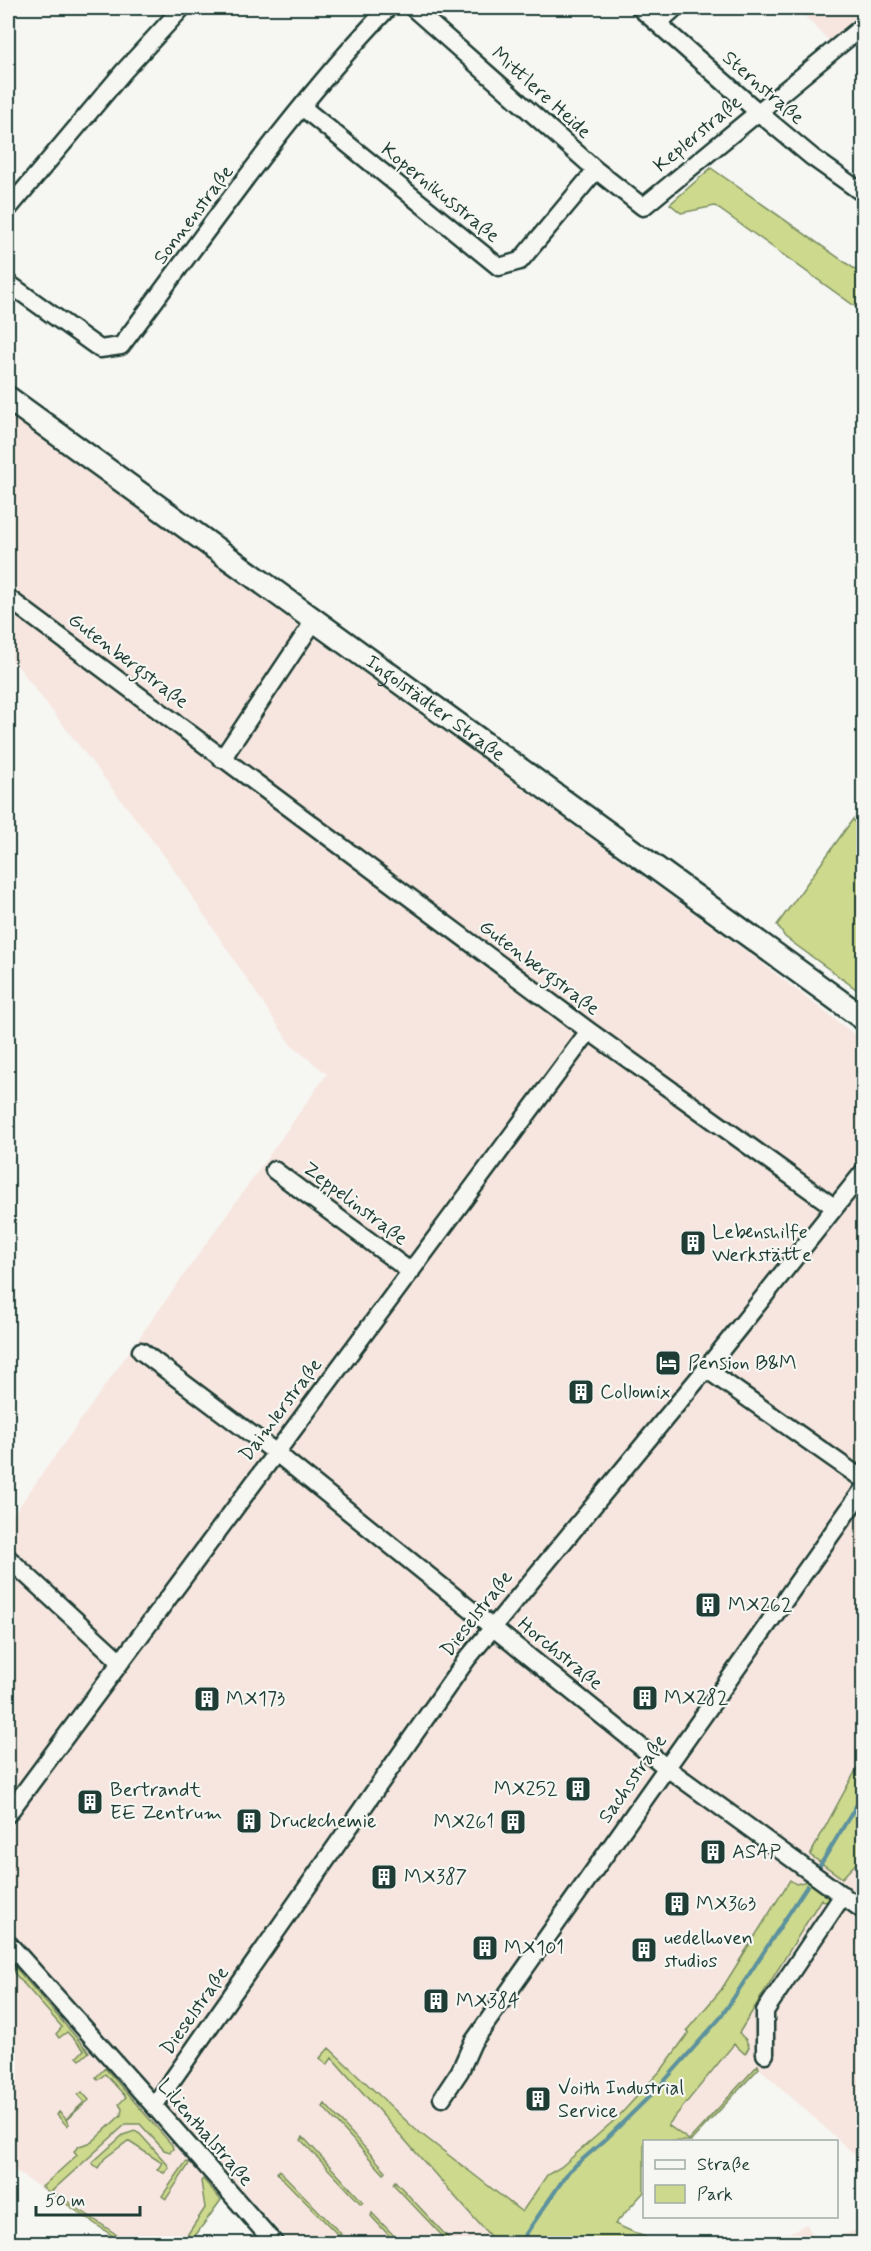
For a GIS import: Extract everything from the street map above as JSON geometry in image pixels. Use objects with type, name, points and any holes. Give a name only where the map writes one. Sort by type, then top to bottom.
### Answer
[{"type":"street","points":[[8,209],[124,71],[182,8]]},
{"type":"street","name":"Sonnenstraße","points":[[8,283],[100,349],[122,346],[302,107],[348,49],[388,8]]},
{"type":"street","name":"Mittlere Heide","points":[[413,8],[596,170],[643,207]]},
{"type":"street","name":"Sternstraße","points":[[640,8],[812,157],[864,194]]},
{"type":"street","points":[[658,23],[675,8]]},
{"type":"street","name":"Keplerstraße","points":[[643,207],[864,25]]},
{"type":"street","name":"Kopernikusstraße","points":[[302,107],[499,267],[519,261],[596,170]]},
{"type":"street","name":"Ingolstädter Straße","points":[[8,398],[864,1019]]},
{"type":"street","name":"Gutenbergstraße","points":[[8,598],[589,1031],[834,1207]]},
{"type":"street","points":[[222,759],[314,621]]},
{"type":"street","name":"Daimlerstraße","points":[[8,1814],[589,1031]]},
{"type":"street","name":"Zeppelinstraße","points":[[274,1170],[411,1272]]},
{"type":"street","name":"Dieselstraße","points":[[154,2106],[443,1692],[492,1627],[706,1369],[864,1171]]},
{"type":"street","name":"Horchstraße","points":[[141,1351],[275,1452],[667,1768],[864,1911]]},
{"type":"street","points":[[706,1369],[864,1480]]},
{"type":"street","name":"Sachsstraße","points":[[442,2098],[460,2071],[473,2042],[864,1488]]},
{"type":"street","points":[[8,1558],[120,1661]]},
{"type":"street","points":[[765,2054],[765,2011],[843,1895]]},
{"type":"street","name":"Lilienthalstraße","points":[[8,1943],[275,2244]]},
{"type":"shaded area","points":[[797,8],[863,8],[863,15],[830,42]]},
{"type":"shaded area","points":[[8,414],[742,948],[863,1041],[863,2162],[759,2068],[692,2140],[643,2140],[643,2193],[615,2224],[658,2243],[290,2243],[232,2180],[221,2200],[190,2243],[122,2243],[8,2166],[8,1522],[327,1074],[291,1045],[166,858],[8,656]]},
{"type":"shaded area","points":[[807,2224],[815,2243],[770,2243],[803,2226]]},
{"type":"shaded area","points":[[863,2228],[863,2236],[820,2243]]},
{"type":"green space","points":[[711,168],[863,275],[863,312],[715,206],[681,213],[670,204]]},
{"type":"green space","points":[[853,819],[863,838],[863,994],[785,937],[777,925]]},
{"type":"green space","points":[[863,1757],[863,1856],[842,1878],[810,1855]]},
{"type":"green space","points":[[790,1880],[796,1884],[807,1881],[830,1897],[831,1905],[821,1899],[739,2033],[749,2047],[745,2054],[734,2044],[668,2125],[689,2140],[643,2140],[643,2193],[615,2224],[658,2243],[486,2243],[490,2236],[332,2058],[327,2065],[320,2058],[329,2048],[415,2129],[522,2212],[547,2175],[561,2167],[618,2117],[663,2068],[689,2032],[687,2030],[721,1990]]},
{"type":"green space","points":[[8,1959],[89,2052],[80,2060],[77,2057],[84,2050],[67,2032],[59,2038],[56,2034],[62,2027],[8,1966]]},
{"type":"green space","points":[[758,2065],[759,2068],[692,2140],[689,2140]]},
{"type":"green space","points":[[105,2068],[172,2145],[173,2149],[170,2152],[164,2150],[140,2124],[126,2124],[52,2191],[129,2243],[123,2243],[42,2187],[77,2155],[74,2151],[79,2146],[92,2142],[121,2115],[122,2109],[119,2104],[126,2097],[105,2074],[98,2080],[96,2077]]},
{"type":"green space","points":[[82,2092],[89,2100],[66,2120],[69,2124],[67,2126],[57,2115],[59,2112],[66,2119],[84,2102],[78,2095]]},
{"type":"green space","points":[[325,2104],[386,2171],[384,2174],[323,2107]]},
{"type":"green space","points":[[135,2131],[167,2164],[169,2168],[164,2173],[157,2170],[162,2163],[128,2141],[105,2158],[98,2168],[92,2163],[123,2135]]},
{"type":"green space","points":[[303,2137],[363,2202],[361,2204],[301,2140]]},
{"type":"green space","points":[[186,2162],[189,2163],[188,2166],[166,2199],[162,2196]]},
{"type":"green space","points":[[279,2170],[341,2234],[339,2236],[277,2173]]},
{"type":"green space","points":[[203,2179],[221,2200],[190,2243],[182,2243],[205,2208],[201,2181]]},
{"type":"green space","points":[[395,2181],[453,2243],[449,2243],[393,2184]]},
{"type":"green space","points":[[372,2213],[401,2243],[396,2243],[371,2216]]},
{"type":"waterway","points":[[819,1867],[864,1793]]},
{"type":"waterway","points":[[519,2244],[569,2171],[605,2140],[660,2086],[721,2017],[807,1886]]},
{"type":"place","name":"Lebenshilfe Werkstätte","points":[[693,1243]]},
{"type":"place","name":"Pension B&M","points":[[668,1363]]},
{"type":"place","name":"Collomix","points":[[581,1392]]},
{"type":"place","name":"MX262","points":[[708,1605]]},
{"type":"place","name":"MX282","points":[[645,1698]]},
{"type":"place","name":"MX173","points":[[207,1699]]},
{"type":"place","name":"MX252","points":[[578,1789]]},
{"type":"place","name":"Bertrandt EE Zentrum","points":[[90,1802]]},
{"type":"place","name":"Druckchemie","points":[[249,1821]]},
{"type":"place","name":"MX261","points":[[513,1822]]},
{"type":"place","name":"ASAP","points":[[713,1852]]},
{"type":"place","name":"MX387","points":[[384,1877]]},
{"type":"place","name":"MX363","points":[[677,1904]]},
{"type":"place","name":"MX101","points":[[485,1948]]},
{"type":"place","name":"uedelhoven studios","points":[[644,1950]]},
{"type":"place","name":"MX384","points":[[436,2001]]},
{"type":"place","name":"Voith Industrial Service","points":[[538,2099]]}]
